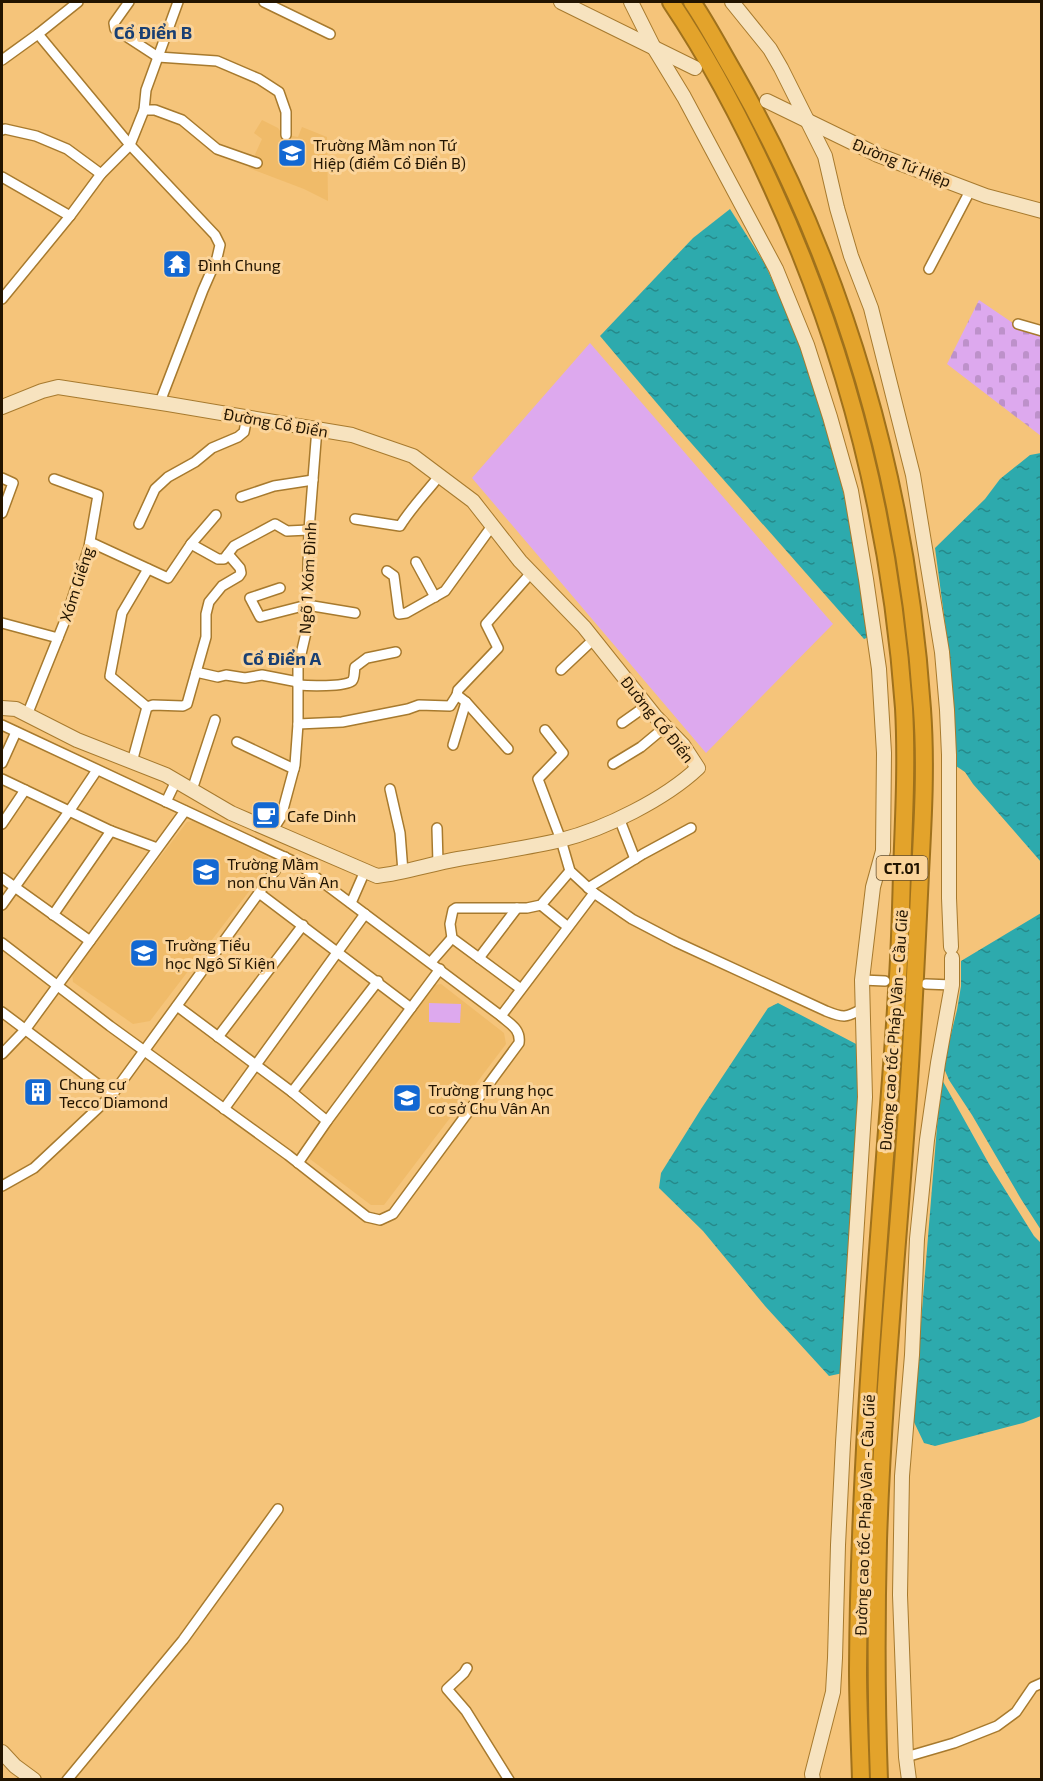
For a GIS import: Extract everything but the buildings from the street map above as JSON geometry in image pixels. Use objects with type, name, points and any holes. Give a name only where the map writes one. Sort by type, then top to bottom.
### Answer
[{"type":"highway","name":"Đường cao tốc Pháp Vân - Cầu Giẽ","points":[[671,2],[726,94],[744,129],[786,217],[816,291],[836,349],[864,447],[877,505],[898,634],[906,778],[897,993],[872,1335],[860,1541],[858,1673],[861,1779]]},
{"type":"highway","name":"Đường cao tốc Pháp Vân - Cầu Giẽ","points":[[692,2],[740,84],[805,212],[843,315],[882,445],[899,527],[916,637],[922,712],[924,780],[914,998],[878,1539],[876,1670],[879,1779]]},
{"type":"street","points":[[2,60],[78,2]]},
{"type":"street","points":[[129,2],[114,23],[115,28],[158,57],[217,61],[259,79],[279,92],[286,112],[286,135]]},
{"type":"street","points":[[2,299],[101,174],[130,145],[144,110],[146,90],[178,2]]},
{"type":"street","points":[[264,2],[330,34]]},
{"type":"street","points":[[561,2],[695,68]]},
{"type":"street","points":[[631,2],[776,268],[807,345],[851,491],[879,669],[884,753],[883,850],[873,887],[862,980],[865,1096],[843,1443],[833,1680],[812,1774],[813,1779]]},
{"type":"street","points":[[732,2],[770,49],[825,156],[851,256],[871,308],[918,501],[942,652],[949,755],[949,898],[952,985],[927,1140],[918,1228],[912,1355],[902,1476],[900,1595],[906,1757],[909,1779]]},
{"type":"street","points":[[38,34],[130,145],[215,235],[220,245],[217,258],[160,402]]},
{"type":"street","name":"Đường Tứ Hiệp","points":[[767,101],[878,155],[986,196],[1041,211]]},
{"type":"street","points":[[144,110],[156,110],[182,120],[217,149],[257,163]]},
{"type":"street","points":[[2,130],[36,136],[67,149],[101,174]]},
{"type":"street","points":[[2,177],[70,216]]},
{"type":"street","points":[[929,269],[971,189]]},
{"type":"street","points":[[1018,324],[1041,331]]},
{"type":"street","name":"Đường Cổ Điển","points":[[2,407],[58,387],[317,428],[352,435],[413,456],[473,501],[520,561],[584,627],[646,706],[683,745],[698,768],[685,781],[644,806],[595,830],[561,840],[377,876],[231,813],[166,775],[77,741],[16,709],[2,708]]},
{"type":"street","points":[[139,524],[155,489],[168,477],[195,462],[212,448],[238,437],[244,432],[247,417]]},
{"type":"street","name":"Ngõ 1 Xóm Đình","points":[[272,831],[281,817],[294,769],[298,724],[298,667],[308,624],[309,530],[317,428]]},
{"type":"street","points":[[355,519],[400,526],[411,508],[440,476]]},
{"type":"street","points":[[2,478],[13,483],[2,513]]},
{"type":"street","name":"Xóm Giếng","points":[[27,715],[66,618],[90,542],[98,495],[54,479]]},
{"type":"street","points":[[241,497],[274,486],[313,480]]},
{"type":"street","points":[[90,542],[168,578],[191,544],[216,515]]},
{"type":"street","name":"Ngõ 1 Xóm Đình","points":[[228,554],[234,546],[275,524],[287,531],[309,530]]},
{"type":"street","points":[[387,571],[394,576],[399,614],[406,613],[445,591],[492,526]]},
{"type":"street","points":[[147,707],[187,704],[206,637],[206,615],[209,602],[222,586],[241,573],[240,568],[228,554],[224,559],[218,559],[191,544]]},
{"type":"street","points":[[416,562],[435,597]]},
{"type":"street","points":[[147,707],[110,676],[122,613],[148,569]]},
{"type":"street","points":[[298,724],[342,722],[420,705],[450,706],[458,690],[498,648],[486,624],[531,573]]},
{"type":"street","name":"Ngõ 1 Xóm Đình","points":[[280,588],[250,598],[260,616],[307,605],[355,613]]},
{"type":"street","points":[[2,623],[58,638]]},
{"type":"street","points":[[561,670],[594,639]]},
{"type":"street","points":[[196,672],[218,677],[226,675],[246,678],[262,675],[316,686],[339,684],[352,681],[355,667],[367,658],[396,652]]},
{"type":"street","points":[[457,695],[508,749]]},
{"type":"street","points":[[453,745],[466,702]]},
{"type":"street","points":[[622,723],[646,706]]},
{"type":"street","points":[[132,762],[147,707]]},
{"type":"street","points":[[192,790],[215,720]]},
{"type":"street","points":[[2,725],[297,863],[501,1016],[519,1033],[519,1043],[393,1214],[380,1220],[367,1217],[2,943]]},
{"type":"street","points":[[613,764],[641,747],[665,727]]},
{"type":"street","points":[[545,730],[563,753],[538,779],[570,871],[591,890],[632,920],[826,1011],[841,1017],[862,1009]]},
{"type":"street","points":[[2,764],[16,732]]},
{"type":"street","points":[[237,742],[294,769]]},
{"type":"street","points":[[2,905],[97,770]]},
{"type":"street","points":[[2,779],[111,831],[157,848]]},
{"type":"street","points":[[166,802],[176,781]]},
{"type":"street","points":[[390,789],[400,833],[403,872]]},
{"type":"street","points":[[3,817],[25,790]]},
{"type":"street","points":[[2,1054],[25,1030],[185,811]]},
{"type":"street","points":[[620,818],[635,859]]},
{"type":"street","points":[[437,828],[438,863]]},
{"type":"street","points":[[501,1016],[568,927],[591,890],[635,859],[691,828]]},
{"type":"street","points":[[53,915],[111,831]]},
{"type":"street","points":[[2,1186],[34,1168],[112,1095],[285,857]]},
{"type":"street","points":[[351,903],[366,871]]},
{"type":"street","points":[[521,989],[452,938],[450,924],[453,910],[456,908],[517,908],[541,905],[570,871]]},
{"type":"street","points":[[2,878],[90,941]]},
{"type":"street","points":[[259,892],[411,1008]]},
{"type":"street","points":[[541,905],[568,927]]},
{"type":"street","points":[[479,958],[517,908]]},
{"type":"street","points":[[224,1109],[365,914]]},
{"type":"street","points":[[218,1037],[303,925]]},
{"type":"street","points":[[431,962],[452,938]]},
{"type":"street","points":[[298,1163],[440,969]]},
{"type":"street","points":[[862,980],[885,981]]},
{"type":"street","points":[[292,1092],[378,981]]},
{"type":"street","points":[[926,984],[952,985]]},
{"type":"street","points":[[177,1006],[327,1121]]},
{"type":"street","points":[[2,1012],[112,1095]]},
{"type":"street","points":[[67,1779],[183,1640],[278,1509]]},
{"type":"street","points":[[467,1668],[447,1689],[466,1711],[509,1779]]},
{"type":"street","points":[[906,1757],[954,1743],[998,1726],[1016,1712],[1033,1687],[1041,1683]]},
{"type":"street","points":[[2,1752],[15,1766],[33,1779]]},
{"type":"shaded area","name":"Trường Mầm non Tứ Hiệp (điểm Cổ Điển B)","points":[[262,120],[278,128],[282,134],[298,137],[302,127],[327,137],[328,201],[304,189],[249,168],[262,139],[254,133]]},
{"type":"shaded area","points":[[193,821],[268,857],[270,864],[150,1021],[133,1024],[73,982],[72,972],[187,822]]},
{"type":"shaded area","name":"Trường Trung học cơ sở Chu Vân An","points":[[441,984],[504,1033],[506,1044],[384,1205],[371,1205],[310,1159],[309,1152],[434,985]]},
{"type":"green space","points":[[979,300],[1026,332],[1041,336],[1041,436],[947,364]]},
{"type":"green space","points":[[590,343],[833,624],[706,753],[472,478]]},
{"type":"green space","points":[[429,1003],[461,1004],[460,1023],[429,1022]]},
{"type":"water","points":[[730,209],[765,264],[803,350],[831,436],[853,536],[869,637],[864,639],[600,336],[693,238]]},
{"type":"water","points":[[1041,453],[1041,862],[965,772],[956,766],[951,668],[935,548],[985,499],[1000,479],[1030,455]]},
{"type":"water","points":[[1041,913],[1041,1230],[949,1080],[943,1066],[957,1010],[961,986],[961,961]]},
{"type":"water","points":[[778,1003],[858,1045],[861,1067],[843,1373],[829,1376],[765,1306],[703,1231],[659,1188],[661,1173],[701,1109],[768,1008]]},
{"type":"water","points":[[941,1078],[989,1164],[1034,1236],[1041,1243],[1041,1416],[1023,1423],[935,1446],[924,1443],[913,1420]]},
{"type":"place","name":"Trường Mầm non Tứ Hiệp (điểm Cổ Điển B)","points":[[292,153]]},
{"type":"place","name":"Đình Chung","points":[[177,264]]},
{"type":"place","name":"Cafe Dinh","points":[[266,815]]},
{"type":"place","name":"Trường Mầm non Chu Văn An","points":[[206,872]]},
{"type":"place","name":"Trường Tiểu học Ngô Sĩ Kiện","points":[[144,953]]},
{"type":"place","name":"Chung cư Tecco Diamond","points":[[38,1092]]},
{"type":"place","name":"Trường Trung học cơ sở Chu Vân An","points":[[407,1098]]},
{"type":"district","name":"Cổ Điển B","points":[[153,32]]},
{"type":"district","name":"Cổ Điển A","points":[[282,658]]}]
